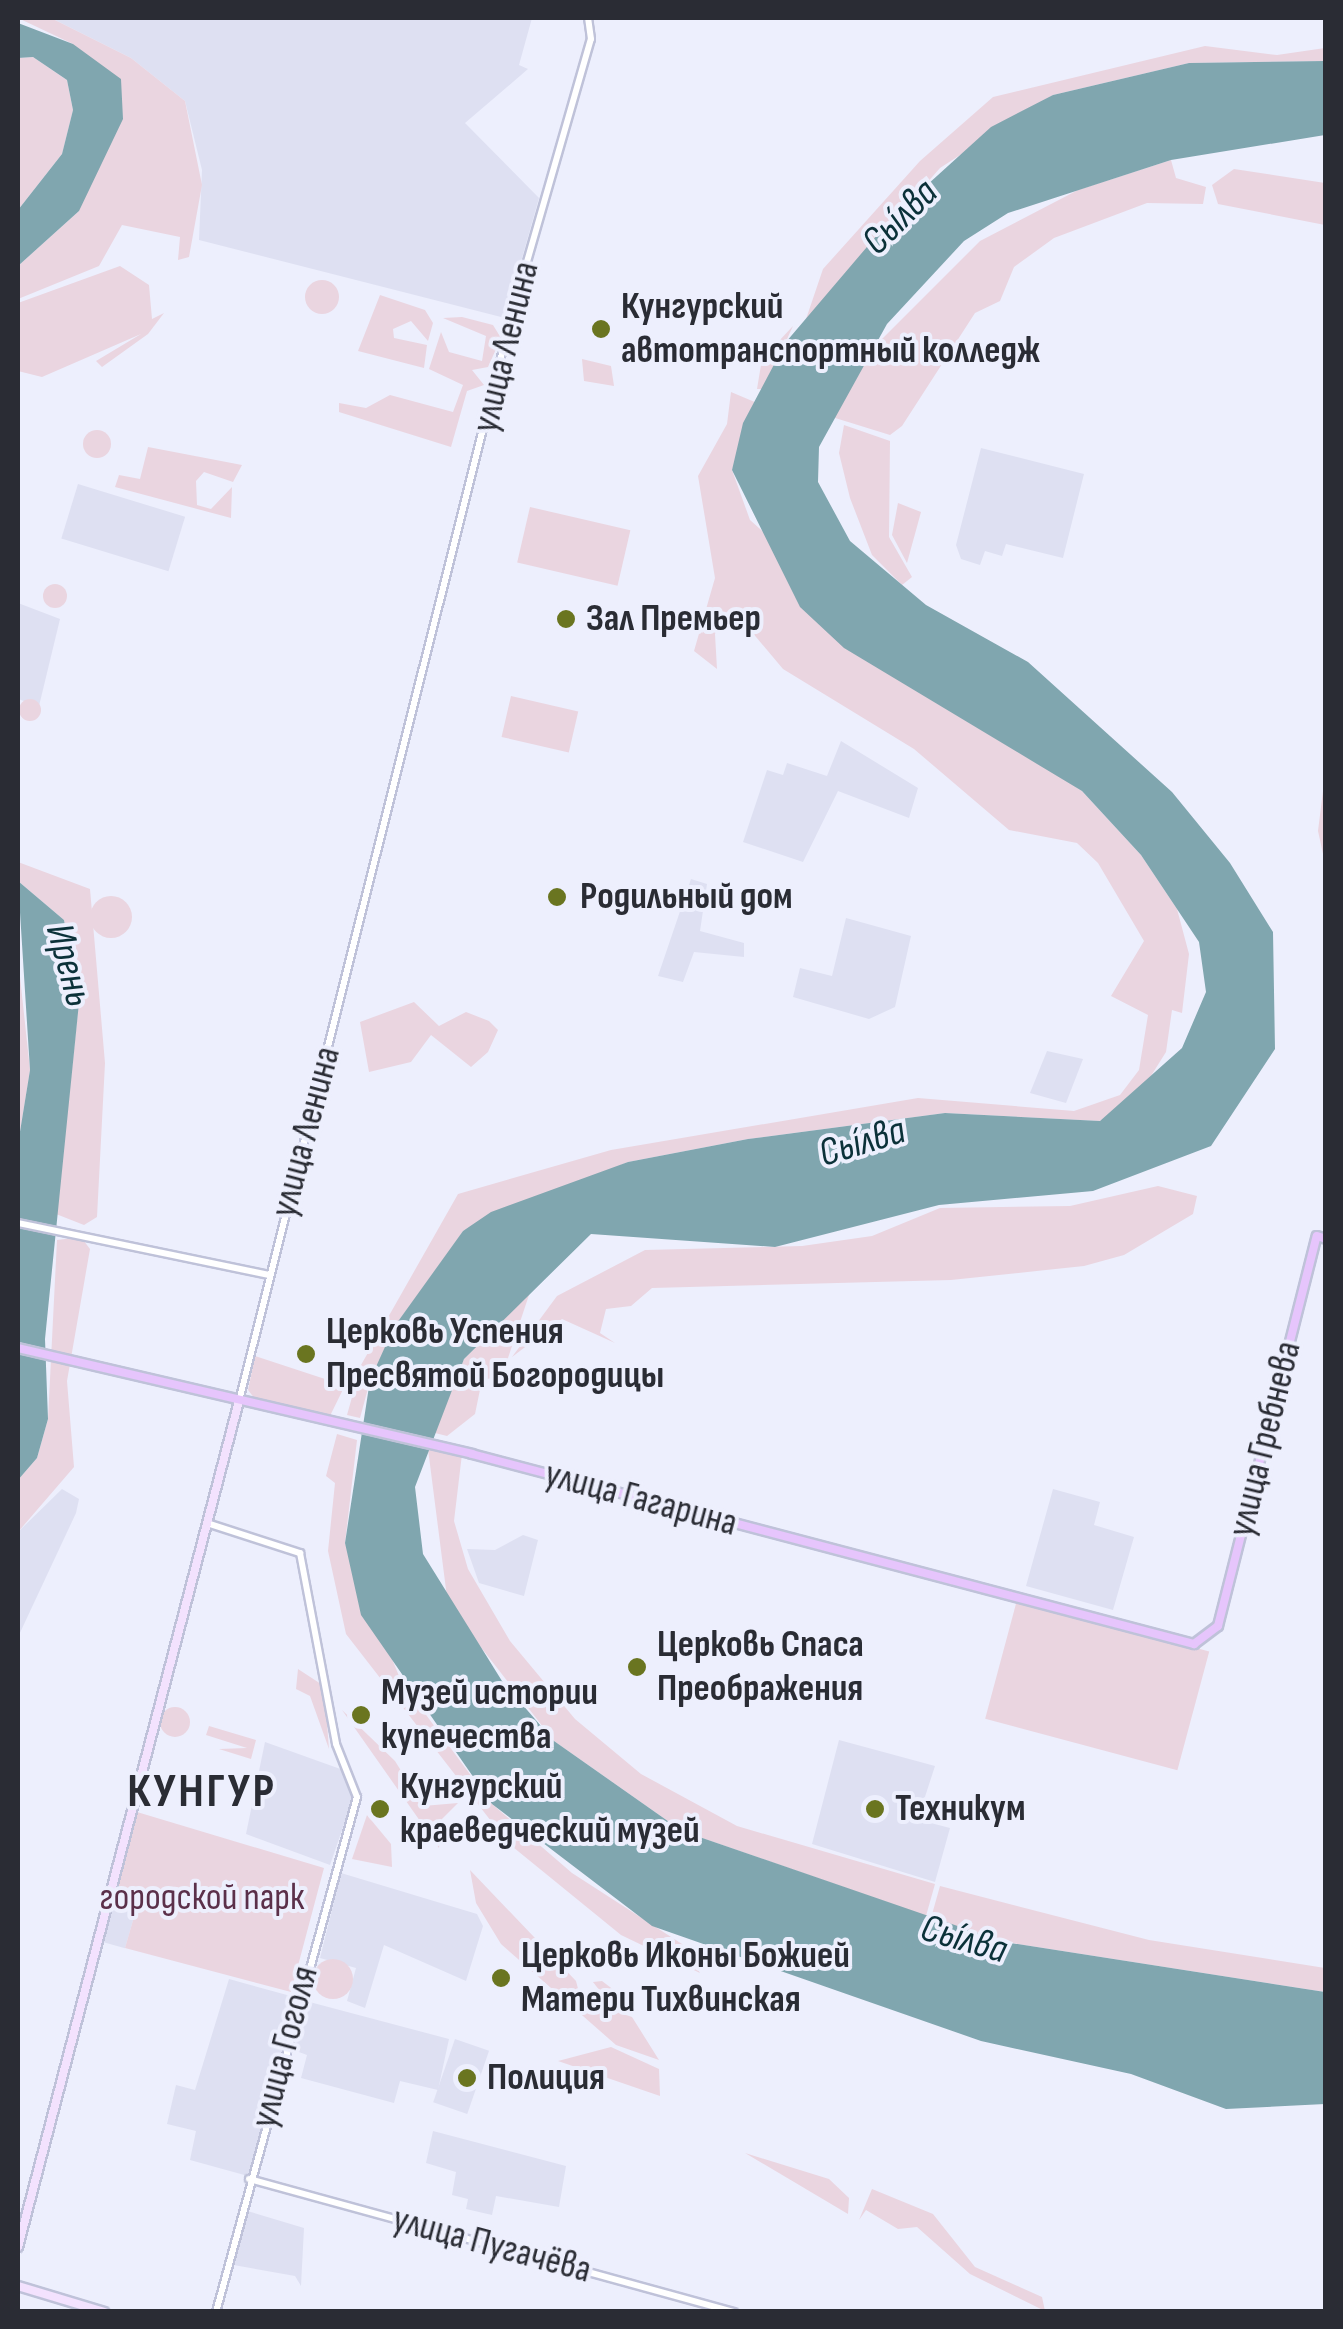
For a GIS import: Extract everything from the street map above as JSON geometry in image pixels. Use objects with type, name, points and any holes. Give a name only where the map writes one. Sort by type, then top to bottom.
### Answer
[{"type":"main road","name":"улица Гребнева","points":[[1208,1640],[1321,1238]]},
{"type":"main road","name":"улица Гагарина","points":[[18,1348],[73,1358],[335,1426],[448,1449],[1194,1644],[1208,1640]]},
{"type":"main road","name":"улица Ленина","points":[[18,2247],[239,1400]]},
{"type":"main road","points":[[18,2286],[104,2312]]},
{"type":"street","name":"улица Ленина","points":[[239,1400],[510,321],[590,39],[588,18]]},
{"type":"street","points":[[18,1223],[102,1234],[269,1275]]},
{"type":"street","name":"улица Гоголя","points":[[206,1523],[300,1552],[336,1744],[357,1798],[216,2312]]},
{"type":"street","name":"улица Пугачёва","points":[[250,2179],[734,2312]]},
{"type":"shaded area","points":[[51,18],[532,18],[519,65],[528,69],[465,123],[539,198],[505,318],[199,240],[202,170],[185,101],[131,58]]},
{"type":"shaded area","points":[[981,448],[1084,474],[1063,558],[1006,544],[1002,556],[985,551],[980,565],[961,559],[956,545]]},
{"type":"shaded area","points":[[78,484],[185,517],[168,571],[61,539]]},
{"type":"shaded area","points":[[18,603],[60,619],[39,706],[18,699]]},
{"type":"shaded area","points":[[841,741],[918,788],[909,818],[838,791],[803,862],[743,842],[767,770],[783,775],[787,763],[827,776]]},
{"type":"shaded area","points":[[691,879],[707,884],[700,931],[744,943],[744,957],[694,952],[683,982],[658,976]]},
{"type":"shaded area","points":[[846,918],[911,936],[895,1007],[869,1019],[793,997],[800,968],[832,976]]},
{"type":"shaded area","points":[[1047,1051],[1083,1059],[1066,1103],[1030,1093]]},
{"type":"shaded area","points":[[62,1489],[79,1499],[76,1513],[18,1637],[18,1532]]},
{"type":"shaded area","points":[[1053,1489],[1100,1502],[1094,1525],[1134,1537],[1113,1610],[1026,1586]]},
{"type":"shaded area","points":[[523,1535],[538,1540],[524,1596],[479,1583],[467,1549],[495,1550]]},
{"type":"shaded area","name":"Техникум","points":[[839,1740],[935,1766],[923,1803],[927,1822],[950,1828],[935,1882],[812,1844]]},
{"type":"shaded area","points":[[265,1742],[346,1771],[354,1795],[330,1865],[246,1834]]},
{"type":"shaded area","points":[[341,1873],[477,1914],[483,1926],[466,1981],[384,1945],[365,2008],[347,2001],[356,1968],[320,1958]]},
{"type":"shaded area","points":[[112,1903],[136,1910],[125,1948],[101,1941]]},
{"type":"shaded area","points":[[229,1979],[298,1998],[248,2176],[190,2160],[196,2131],[167,2124],[176,2085],[195,2090]]},
{"type":"shaded area","points":[[302,2000],[449,2039],[438,2090],[400,2081],[394,2103],[301,2078],[307,2055],[288,2048]]},
{"type":"shaded area","points":[[455,2039],[489,2051],[467,2114],[433,2102]]},
{"type":"shaded area","points":[[433,2131],[566,2166],[559,2207],[496,2196],[492,2215],[466,2209],[468,2199],[452,2195],[456,2172],[426,2163]]},
{"type":"shaded area","points":[[244,2210],[304,2228],[301,2286],[295,2276],[228,2264]]},
{"type":"green space","points":[[18,18],[51,18],[131,58],[185,101],[202,185],[189,257],[178,260],[180,237],[122,225],[99,266],[18,299],[18,266],[79,211],[73,44]]},
{"type":"green space","points":[[1205,46],[1277,55],[1325,48],[1325,61],[1189,63],[1053,95],[940,168],[805,322],[823,269],[920,161],[993,97]]},
{"type":"green space","points":[[33,57],[67,80],[73,110],[62,154],[18,210],[18,58]]},
{"type":"green space","points":[[1171,160],[1176,178],[1206,187],[1203,204],[1147,203],[1054,238],[1014,267],[1000,301],[975,313],[902,426],[890,435],[832,417],[865,356],[980,241],[1078,190]]},
{"type":"green space","points":[[1234,169],[1325,183],[1325,225],[1218,204],[1212,185]]},
{"type":"green space","points":[[120,266],[149,285],[152,319],[164,313],[148,334],[102,367],[96,361],[141,334],[42,377],[18,371],[18,303]]},
{"type":"green space","points":[[322,280],[334,285],[339,297],[334,309],[322,314],[310,309],[305,297],[310,285]]},
{"type":"green space","points":[[380,295],[425,310],[433,323],[428,341],[411,321],[393,329],[394,338],[427,345],[424,368],[358,351]]},
{"type":"green space","points":[[462,317],[493,325],[501,338],[488,367],[472,370],[484,385],[467,391],[451,447],[339,412],[339,403],[366,408],[390,395],[453,412],[463,385],[429,369],[441,332],[449,352],[482,361],[486,336],[443,318]]},
{"type":"green space","points":[[793,326],[764,389],[757,389],[762,359]]},
{"type":"green space","points":[[582,359],[611,366],[614,386],[584,381]]},
{"type":"green space","points":[[731,392],[757,403],[732,470],[750,520],[966,713],[1082,791],[1141,855],[1177,909],[1189,954],[1182,1013],[1172,1010],[1166,1052],[1139,1095],[1100,1121],[945,1113],[748,1139],[628,1162],[463,1231],[370,1381],[360,1418],[347,1415],[361,1365],[458,1194],[611,1150],[918,1098],[1074,1111],[1120,1095],[1139,1070],[1148,1015],[1111,996],[1144,941],[1098,863],[1077,843],[1009,830],[914,749],[783,669],[741,619],[721,622],[715,634],[717,669],[694,651],[715,578],[698,476],[727,424]]},
{"type":"green space","points":[[844,425],[890,441],[889,537],[912,577],[902,585],[872,555],[850,498],[839,453]]},
{"type":"green space","points":[[97,430],[107,434],[111,444],[107,454],[97,458],[87,454],[83,444],[87,434]]},
{"type":"green space","points":[[148,447],[242,465],[233,482],[204,472],[196,481],[197,505],[211,509],[232,487],[231,518],[115,487],[119,475],[140,479]]},
{"type":"green space","points":[[898,503],[921,512],[907,563],[892,535]]},
{"type":"green space","points":[[530,507],[630,530],[618,586],[517,563]]},
{"type":"green space","points":[[50,584],[60,584],[67,596],[60,608],[50,608],[43,601],[43,591]]},
{"type":"green space","points":[[511,696],[578,712],[569,752],[502,737]]},
{"type":"green space","points":[[30,699],[38,702],[38,718],[30,721],[22,718],[19,710],[22,702]]},
{"type":"green space","points":[[1325,775],[1325,863],[1318,831]]},
{"type":"green space","points":[[18,862],[90,889],[105,1063],[97,1217],[84,1225],[56,1214],[79,1003],[64,920],[18,881]]},
{"type":"green space","points":[[111,896],[126,902],[132,917],[126,932],[111,938],[96,932],[90,917],[96,902]]},
{"type":"green space","points":[[18,958],[30,1070],[18,1144]]},
{"type":"green space","points":[[414,1002],[439,1026],[466,1012],[489,1021],[498,1030],[488,1052],[471,1067],[431,1035],[411,1062],[369,1072],[360,1022]]},
{"type":"green space","points":[[1158,1186],[1197,1196],[1193,1214],[1124,1255],[1084,1266],[951,1280],[652,1288],[631,1306],[606,1309],[600,1333],[615,1343],[562,1319],[512,1357],[557,1296],[645,1250],[802,1246],[872,1236],[940,1208],[1070,1206]]},
{"type":"green space","points":[[81,1237],[90,1249],[67,1381],[74,1467],[18,1532],[18,1480],[37,1458],[48,1419],[57,1240]]},
{"type":"green space","points":[[530,1292],[502,1376],[482,1380],[475,1414],[447,1436],[431,1432],[464,1359]]},
{"type":"green space","points":[[255,1356],[325,1379],[335,1361],[353,1369],[328,1420],[255,1399],[248,1390]]},
{"type":"green space","points":[[337,1434],[357,1440],[345,1543],[401,1681],[492,1804],[572,1873],[682,1944],[700,1973],[621,1935],[508,1843],[346,1634],[328,1551],[335,1483],[326,1476]]},
{"type":"green space","points":[[428,1449],[462,1454],[454,1521],[468,1569],[510,1641],[575,1719],[641,1774],[737,1826],[935,1884],[926,1916],[682,1831],[554,1741],[448,1605]]},
{"type":"green space","points":[[1017,1600],[1209,1652],[1177,1770],[985,1719]]},
{"type":"green space","points":[[298,1669],[324,1686],[329,1749],[310,1696],[296,1689]]},
{"type":"green space","points":[[175,1707],[186,1711],[190,1722],[186,1733],[175,1737],[164,1733],[160,1722],[164,1711]]},
{"type":"green space","points":[[342,1710],[395,1761],[423,1806],[458,1803],[442,1819],[439,1848]]},
{"type":"green space","points":[[209,1726],[256,1740],[251,1759],[219,1749],[247,1748],[206,1735]]},
{"type":"green space","name":"городской парк","points":[[137,1812],[324,1868],[291,1992],[125,1948],[136,1910],[112,1903]]},
{"type":"green space","points":[[367,1815],[391,1844],[392,1867],[352,1859]]},
{"type":"green space","points":[[470,1870],[576,1981],[581,2000],[632,2017],[659,2060],[616,2045],[501,1944],[476,1903]]},
{"type":"green space","points":[[940,1886],[1149,1940],[1325,1968],[1325,1992],[1005,1942],[931,1918]]},
{"type":"green space","points":[[333,1959],[347,1965],[353,1979],[347,1993],[333,1999],[319,1993],[313,1979],[319,1965]]},
{"type":"green space","points":[[602,1981],[627,2000],[626,2005],[613,2008],[593,1982]]},
{"type":"green space","points":[[611,2047],[659,2069],[660,2096],[558,2061]]},
{"type":"green space","points":[[745,2153],[829,2179],[849,2198],[848,2214]]},
{"type":"green space","points":[[872,2189],[933,2214],[975,2267],[1042,2297],[1045,2311],[970,2274],[917,2227],[898,2229],[866,2210],[859,2220]]},
{"type":"water","points":[[18,23],[73,44],[121,79],[123,119],[79,211],[18,266],[18,210],[62,154],[73,110],[67,80],[33,57],[18,58]]},
{"type":"water","name":"Сы́лва","points":[[1325,61],[1325,135],[1171,160],[1008,213],[964,241],[887,324],[819,447],[818,482],[850,541],[926,605],[1028,662],[1172,792],[1230,863],[1273,932],[1275,1049],[1211,1146],[1093,1191],[939,1205],[775,1247],[591,1234],[464,1359],[415,1487],[423,1554],[502,1681],[554,1741],[682,1831],[1004,1942],[1325,1992],[1325,2104],[1226,2109],[1131,2074],[981,2041],[652,1926],[492,1804],[361,1615],[345,1543],[370,1380],[394,1327],[463,1231],[491,1212],[628,1162],[748,1139],[945,1113],[1100,1121],[1182,1048],[1206,992],[1199,942],[1141,855],[1082,791],[844,648],[800,607],[732,470],[743,423],[786,342],[895,214],[991,127],[1053,95],[1189,63]]},
{"type":"water","name":"Ирень","points":[[18,881],[64,920],[79,1003],[45,1339],[48,1419],[37,1458],[18,1480],[18,1144],[30,1070]]},
{"type":"place","name":"Кунгурский автотранспортный колледж","points":[[601,329]]},
{"type":"place","name":"Зал Премьер","points":[[566,619]]},
{"type":"place","name":"Родильный дом","points":[[557,897]]},
{"type":"place","name":"Церковь Успения Пресвятой Богородицы","points":[[306,1354]]},
{"type":"place","name":"Церковь Спаса Преображения","points":[[637,1667]]},
{"type":"place","name":"Музей истории купечества","points":[[361,1715]]},
{"type":"place","name":"Кунгурский краеведческий музей","points":[[380,1809]]},
{"type":"place","name":"Техникум","points":[[875,1809]]},
{"type":"place","name":"Церковь Иконы Божией Матери Тихвинская","points":[[501,1978]]},
{"type":"place","name":"Полиция","points":[[467,2078]]},
{"type":"district","name":"КУНГУР","points":[[202,1792]]}]
